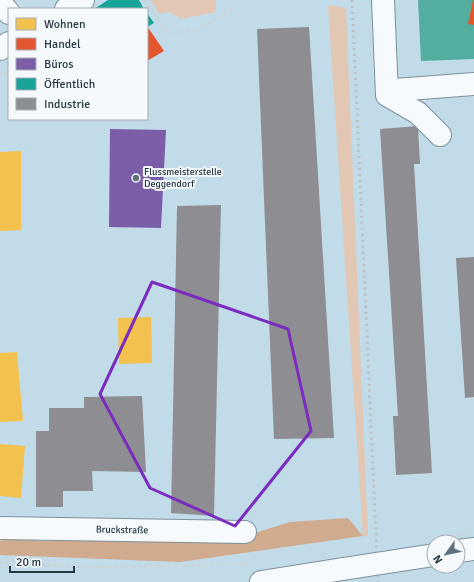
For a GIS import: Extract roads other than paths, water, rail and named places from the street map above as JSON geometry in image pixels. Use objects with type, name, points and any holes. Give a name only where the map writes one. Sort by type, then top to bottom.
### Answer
[{"type":"street","points":[[68,8],[83,0]]},
{"type":"street","points":[[377,1],[388,95],[418,113],[440,134]]},
{"type":"street","points":[[0,2],[8,12]]},
{"type":"street","points":[[388,86],[395,90],[474,84]]},
{"type":"street","name":"Bruckstraße","points":[[0,528],[245,532]]},
{"type":"street","points":[[261,582],[426,556]]},
{"type":"railway","points":[[352,0],[378,582]]},
{"type":"place","name":"Flussmeisterstelle Deggendorf","points":[[136,178]]}]
